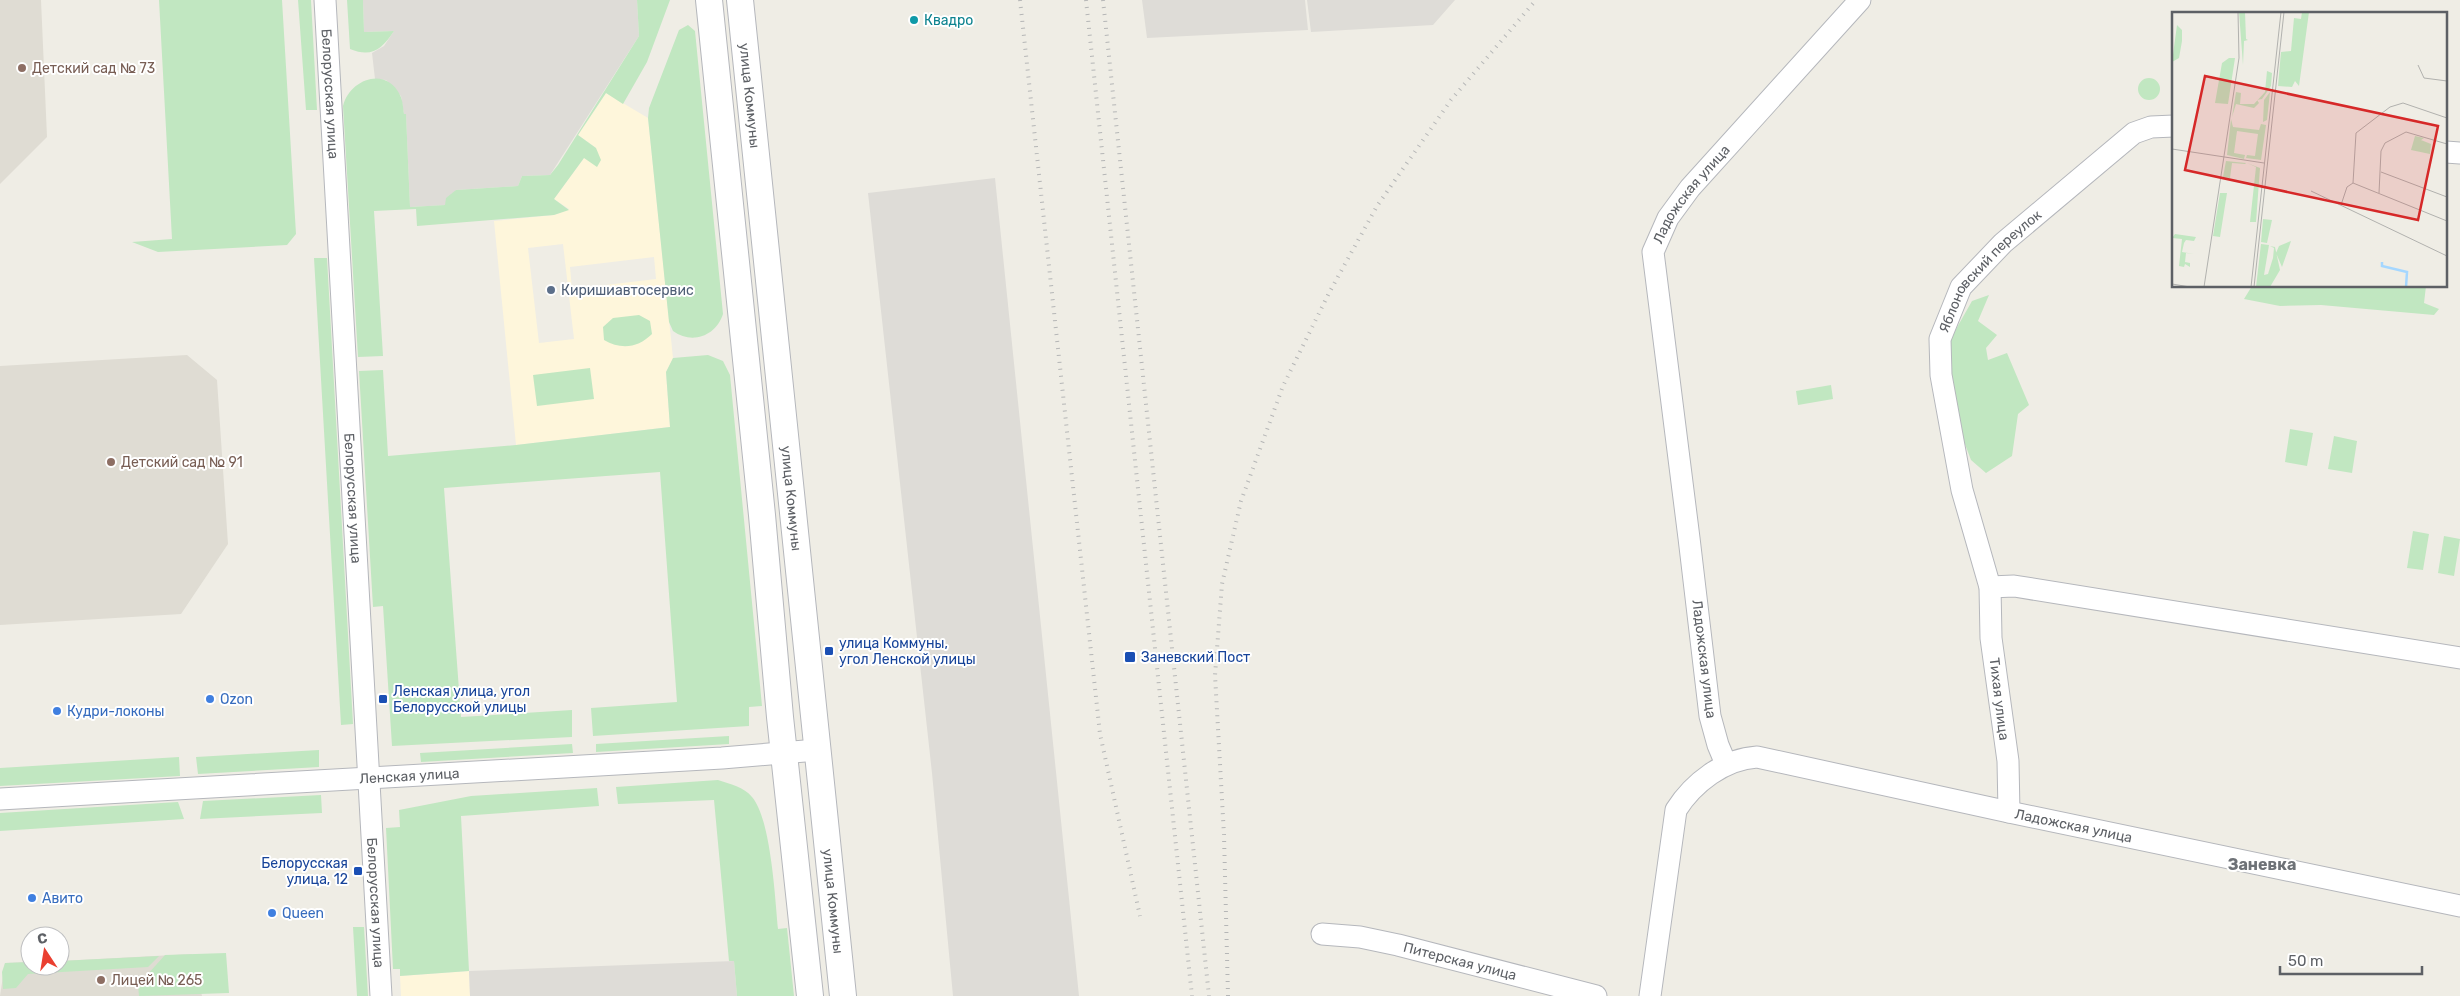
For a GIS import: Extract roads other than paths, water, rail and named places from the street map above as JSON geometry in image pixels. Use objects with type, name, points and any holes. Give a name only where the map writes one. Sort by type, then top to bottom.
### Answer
[{"type":"street","name":"Белорусская улица","points":[[325,0],[381,996]]},
{"type":"street","points":[[709,0],[810,996]]},
{"type":"street","name":"улица Коммуны","points":[[740,0],[843,996]]},
{"type":"street","name":"Ладожская улица","points":[[1860,0],[1690,188],[1668,218],[1652,252],[1690,538],[1710,716],[1718,745],[1726,764],[1741,758],[1757,757],[2009,812],[2460,906]]},
{"type":"street","name":"Яблоновский переулок","points":[[1990,587],[1962,490],[1941,374],[1940,339],[1961,288],[2003,243],[2134,133],[2151,127],[2172,126]]},
{"type":"street","points":[[1990,587],[2014,586],[2460,658]]},
{"type":"street","name":"Тихая улица","points":[[1990,587],[1991,638],[2008,761],[2009,812]]},
{"type":"street","name":"Ленская улица","points":[[0,799],[817,750]]},
{"type":"street","points":[[1650,996],[1676,810],[1687,792],[1726,764]]},
{"type":"street","name":"Питерская улица","points":[[1322,934],[1343,935],[1379,941],[1596,996]]},
{"type":"railway","points":[[1020,0],[1100,734],[1140,916]]},
{"type":"railway","points":[[1086,0],[1192,996]]},
{"type":"railway","points":[[1103,0],[1209,996]]},
{"type":"railway","points":[[1228,996],[1224,835],[1215,675],[1222,584],[1241,501],[1283,386],[1329,293],[1377,206],[1451,100],[1536,0]]},
{"type":"place","name":"Квадро","points":[[914,20]]},
{"type":"place","name":"Детский сад № 73","points":[[22,68]]},
{"type":"place","name":"Киришиавтосервис","points":[[551,290]]},
{"type":"place","name":"Детский сад № 91","points":[[111,462]]},
{"type":"place","name":"улица Коммуны, угол Ленской улицы","points":[[829,651]]},
{"type":"place","name":"Заневский Пост","points":[[1130,657]]},
{"type":"place","name":"Ozon","points":[[210,699]]},
{"type":"place","name":"Ленская улица, угол Белорусской улицы","points":[[383,699]]},
{"type":"place","name":"Кудри-локоны","points":[[57,711]]},
{"type":"place","name":"Белорусская улица, 12","points":[[358,871]]},
{"type":"place","name":"Авито","points":[[32,898]]},
{"type":"place","name":"Queen","points":[[272,913]]},
{"type":"place","name":"Лицей № 265","points":[[101,980]]},
{"type":"district","name":"Заневка","points":[[2262,864]]}]
